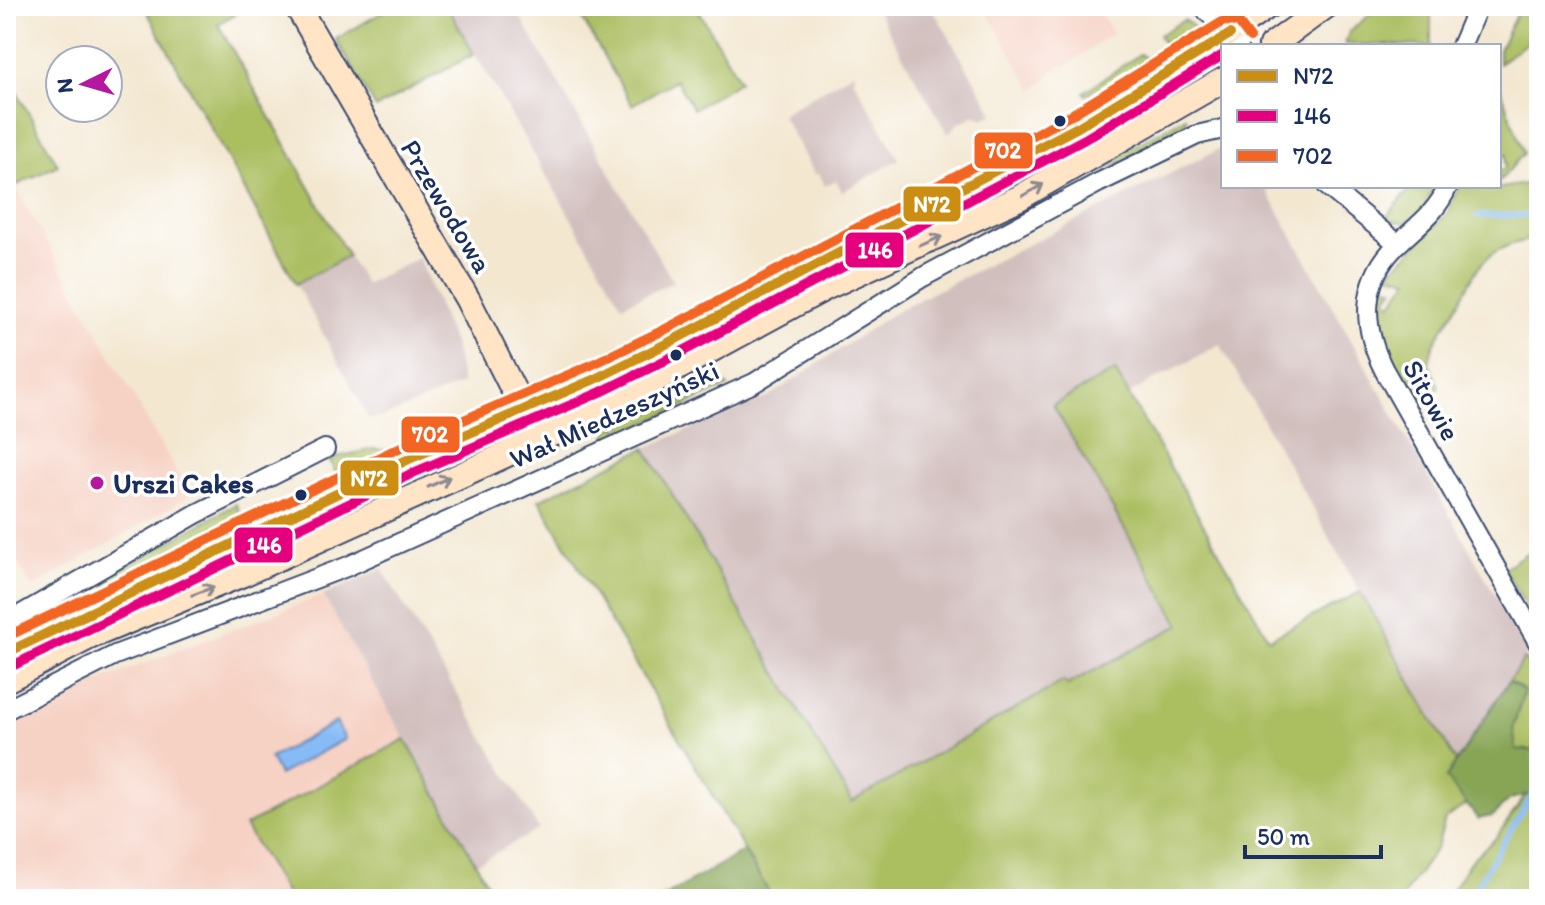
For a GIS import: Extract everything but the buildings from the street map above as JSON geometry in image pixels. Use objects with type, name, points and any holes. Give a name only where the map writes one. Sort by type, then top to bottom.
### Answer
[{"type":"main road","name":"Przewodowa","points":[[297,6],[468,300],[537,440]]},
{"type":"main road","name":"Wał Miedzeszyński","points":[[1234,40],[1268,6]]},
{"type":"main road","points":[[1274,44],[1326,6]]},
{"type":"main road","name":"Wał Miedzeszyński","points":[[6,653],[380,472],[670,342],[1016,160],[1221,47]]},
{"type":"main road","name":"Wał Miedzeszyński","points":[[6,680],[89,637],[243,574],[596,412],[827,287],[1000,208],[1128,138],[1221,81]]},
{"type":"street","points":[[1202,6],[1234,40]]},
{"type":"street","points":[[1219,6],[1234,40]]},
{"type":"street","points":[[1462,44],[1478,6]]},
{"type":"street","name":"Wał Miedzeszyński","points":[[6,710],[115,655],[346,567],[754,383],[815,348],[923,277],[1112,176],[1205,131],[1221,129]]},
{"type":"street","points":[[1329,188],[1398,244]]},
{"type":"street","name":"Sitowie","points":[[1447,188],[1433,214],[1382,262],[1373,280],[1367,324],[1372,346],[1539,644]]},
{"type":"street","points":[[6,623],[196,514],[325,449]]},
{"type":"shaded area","points":[[447,6],[514,6],[673,282],[622,305]]},
{"type":"shaded area","points":[[874,6],[931,6],[994,114],[983,119],[975,115],[959,123],[948,134]]},
{"type":"shaded area","points":[[983,6],[1097,6],[1113,33],[1065,67],[1061,65],[1033,90]]},
{"type":"shaded area","points":[[854,72],[853,79],[899,159],[842,192],[836,180],[825,186],[819,173],[815,175],[781,114]]},
{"type":"shaded area","points":[[1221,148],[1221,188],[1265,188],[1528,653],[1456,762],[1220,344],[1129,394],[1115,371],[1054,405],[1180,625],[1067,685],[1063,681],[851,803],[645,448],[768,397],[900,309]]},
{"type":"shaded area","points":[[6,170],[190,496],[32,588],[6,542]]},
{"type":"shaded area","points":[[348,256],[365,284],[419,258],[454,345],[462,384],[384,417],[369,419],[296,284]]},
{"type":"shaded area","points":[[382,569],[539,829],[476,864],[323,595]]},
{"type":"shaded area","points":[[323,595],[405,739],[246,826],[289,899],[17,899],[6,881],[6,730],[54,698]]},
{"type":"green space","points":[[144,6],[249,6],[218,24],[348,256],[296,284]]},
{"type":"green space","points":[[385,6],[447,6],[474,54],[376,108],[336,39],[386,10]]},
{"type":"green space","points":[[575,6],[696,6],[740,81],[693,109],[676,80],[632,105]]},
{"type":"green space","points":[[1380,6],[1431,6],[1431,44],[1345,44],[1349,32]]},
{"type":"green space","points":[[1520,6],[1529,6],[1539,23],[1539,34],[1501,62],[1501,46]]},
{"type":"green space","points":[[1184,20],[1193,26],[1195,36],[1185,49],[1172,58],[1159,35]]},
{"type":"green space","points":[[1140,54],[1149,61],[1147,68],[1086,95],[1084,92]]},
{"type":"green space","points":[[6,73],[58,165],[15,186],[6,170]]},
{"type":"green space","points":[[1501,91],[1524,153],[1501,180],[1506,155],[1501,154]]},
{"type":"green space","points":[[1186,117],[1185,127],[981,236],[979,233]]},
{"type":"green space","points":[[1539,182],[1539,238],[1493,253],[1477,270],[1432,349],[1429,363],[1439,388],[1412,404],[1384,347],[1380,332],[1379,301],[1383,285],[1394,288],[1386,298],[1391,304],[1409,279],[1388,274],[1447,214],[1458,188],[1501,188]]},
{"type":"green space","points":[[1410,188],[1434,188],[1424,208],[1406,223],[1384,220]]},
{"type":"green space","points":[[1115,371],[1269,639],[1360,592],[1456,762],[1446,778],[1467,804],[1445,819],[1437,847],[1401,899],[773,899],[539,500],[645,448],[852,802],[1064,681],[1067,685],[1180,625],[1053,405]]},
{"type":"green space","points":[[719,378],[728,386],[606,441],[608,429],[617,426],[619,430],[623,428],[622,423],[673,403]]},
{"type":"green space","points":[[373,449],[396,451],[336,473],[329,459]]},
{"type":"green space","points":[[236,504],[245,522],[6,639],[6,635]]},
{"type":"green space","points":[[1539,545],[1539,628],[1504,568]]},
{"type":"green space","points":[[1524,659],[1539,673],[1539,751],[1516,750],[1513,728],[1524,691],[1509,681]]},
{"type":"green space","points":[[1509,681],[1524,691],[1513,727],[1516,749],[1539,751],[1539,792],[1510,799],[1492,816],[1478,819],[1446,778]]},
{"type":"green space","points":[[405,739],[496,899],[289,899],[245,826]]},
{"type":"green space","points":[[1539,792],[1539,899],[1446,899],[1472,859],[1495,839],[1526,795]]},
{"type":"green space","points":[[744,851],[773,899],[660,899]]},
{"type":"water","points":[[336,722],[345,739],[279,775],[270,758]]},
{"type":"waterway","points":[[1477,216],[1539,215]]},
{"type":"waterway","points":[[1469,899],[1539,783]]},
{"type":"transit line","name":"702","points":[[6,637],[401,447],[589,366],[664,330],[1071,115],[1224,21],[1238,22],[1250,38]]},
{"type":"transit line","name":"N72","points":[[6,653],[407,460],[595,379],[670,342],[1078,127],[1230,34]]},
{"type":"transit line","name":"146","points":[[12,666],[413,473],[601,392],[676,355],[1085,139],[1221,56]]},
{"type":"place","name":"Urszi Cakes","points":[[97,483]]}]
